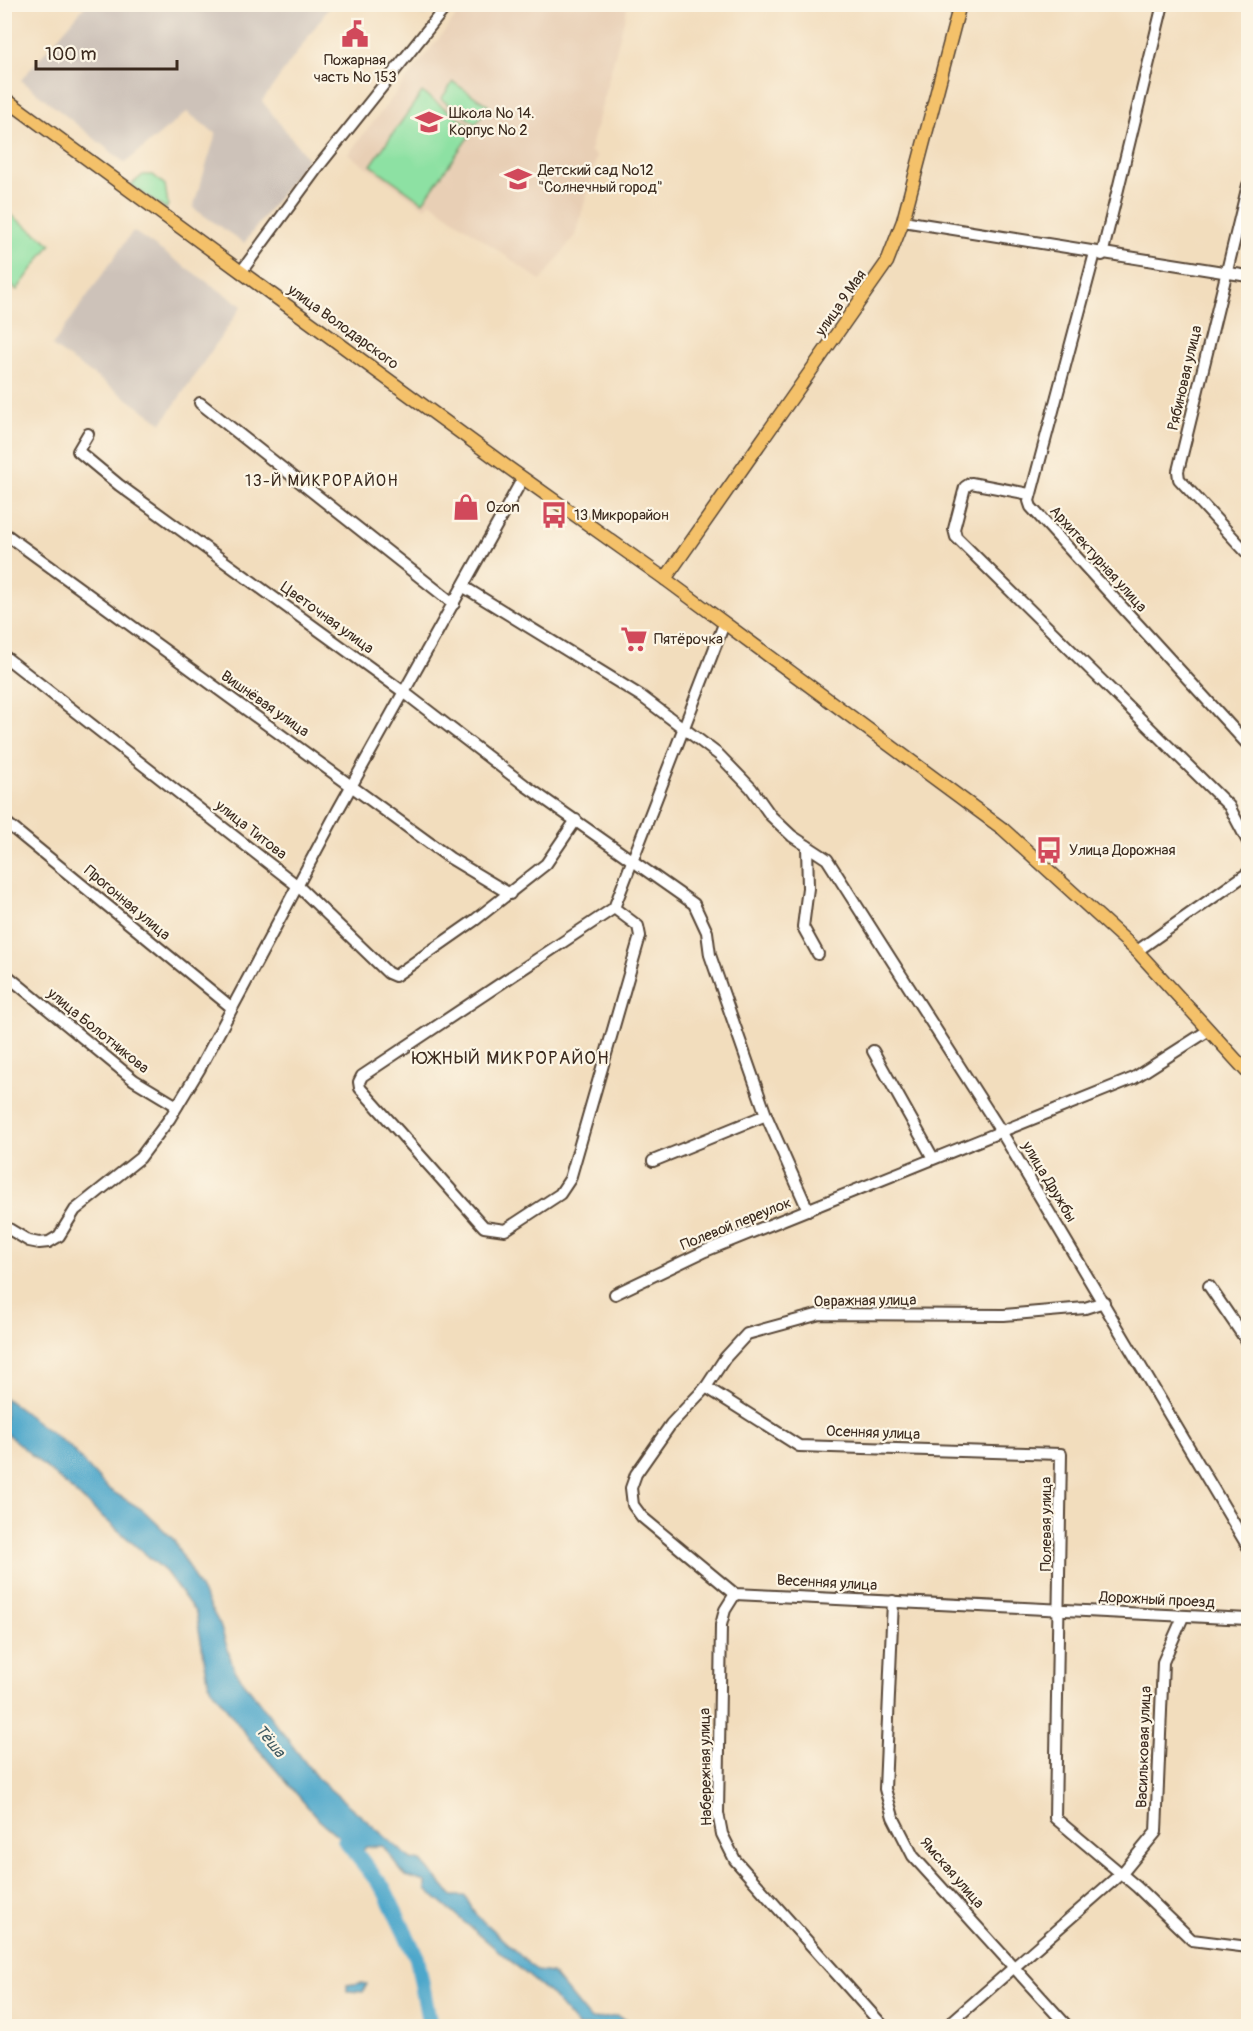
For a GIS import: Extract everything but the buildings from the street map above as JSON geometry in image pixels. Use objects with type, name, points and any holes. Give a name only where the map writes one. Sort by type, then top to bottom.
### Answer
[{"type":"main road","name":"улица 9 Мая","points":[[665,579],[875,281],[892,252],[903,221],[960,4]]},
{"type":"main road","name":"улица Володарского","points":[[4,98],[523,478],[919,764],[1003,829],[1137,951],[1248,1073]]},
{"type":"street","points":[[241,272],[321,164],[448,4]]},
{"type":"street","points":[[1163,4],[1099,254],[1029,494],[971,483],[965,487],[954,529],[956,537],[1229,806],[1248,842]]},
{"type":"street","name":"Рябиновая улица","points":[[1248,185],[1178,471],[1179,480],[1248,554]]},
{"type":"street","points":[[903,221],[1248,276]]},
{"type":"street","points":[[200,403],[454,604]]},
{"type":"street","name":"Цветочная улица","points":[[88,434],[78,451],[190,537],[632,862]]},
{"type":"street","points":[[4,1226],[29,1241],[49,1242],[59,1236],[75,1210],[140,1158],[177,1106],[299,886],[352,784],[405,693],[523,478]]},
{"type":"street","name":"Архитектурная улица","points":[[1029,494],[1031,507],[1248,745]]},
{"type":"street","name":"Вишнёвая улица","points":[[4,533],[352,784],[450,858],[510,894]]},
{"type":"street","name":"улица Дружбы","points":[[464,587],[641,696],[719,755],[751,788],[771,816],[807,846],[827,859],[1002,1133],[1248,1547]]},
{"type":"street","points":[[614,908],[638,926],[640,936],[570,1179],[560,1194],[505,1230],[484,1227],[360,1088],[359,1082],[362,1076],[614,908],[724,624]]},
{"type":"street","name":"улица Титова","points":[[4,656],[299,886],[388,973],[395,976],[510,894]]},
{"type":"street","points":[[510,894],[546,864],[576,820]]},
{"type":"street","name":"Прогонная улица","points":[[4,821],[231,1007]]},
{"type":"street","points":[[807,846],[807,888],[803,927],[818,954]]},
{"type":"street","name":"Полевой переулок","points":[[615,1294],[705,1251],[808,1210],[766,1115],[710,955],[707,932],[693,904],[632,862]]},
{"type":"street","points":[[1137,951],[1244,876],[1248,887]]},
{"type":"street","name":"улица Болотникова","points":[[4,973],[134,1080],[177,1106]]},
{"type":"street","points":[[808,1210],[1134,1078],[1209,1030]]},
{"type":"street","points":[[873,1051],[933,1158]]},
{"type":"street","points":[[653,1161],[766,1115]]},
{"type":"street","points":[[1209,1286],[1248,1342]]},
{"type":"street","name":"Овражная улица","points":[[735,1594],[642,1517],[633,1505],[631,1488],[636,1474],[671,1424],[706,1386],[725,1358],[747,1334],[820,1314],[1004,1315],[1085,1308],[1104,1302]]},
{"type":"street","name":"Осенняя улица","points":[[706,1386],[799,1446],[1059,1454]]},
{"type":"street","name":"Полевая улица","points":[[1059,1454],[1059,1611]]},
{"type":"street","name":"Весенняя улица","points":[[735,1594],[1059,1611]]},
{"type":"street","name":"Набережная улица","points":[[735,1594],[725,1610],[722,1625],[718,1813],[722,1834],[735,1860],[883,2026]]},
{"type":"street","name":"Ямская улица","points":[[893,1601],[885,1790],[893,1817],[913,1856],[1067,2026]]},
{"type":"street","points":[[1059,1611],[1056,1819],[1122,1873],[1192,1940],[1248,1947]]},
{"type":"street","name":"Дорожный проезд","points":[[1059,1611],[1248,1619]]},
{"type":"street","name":"Васильковая улица","points":[[947,2026],[1014,1965],[1122,1873],[1156,1832],[1163,1662],[1183,1617]]},
{"type":"shaded area","points":[[433,4],[424,16],[404,5]]},
{"type":"shaded area","points":[[86,5],[331,5],[262,101],[308,159],[244,243],[193,208],[216,134],[187,112],[125,163],[21,80]]},
{"type":"shaded area","name":"Школа № 14. Корпус № 2","points":[[465,5],[628,5],[590,151],[597,156],[576,234],[541,281],[430,202],[425,208],[348,154]]},
{"type":"shaded area","points":[[133,231],[242,306],[162,423],[52,346]]},
{"type":"green space","points":[[453,82],[489,106],[476,124],[441,99]]},
{"type":"green space","points":[[422,92],[474,129],[423,202],[371,165]]},
{"type":"green space","points":[[143,175],[153,175],[165,185],[168,205],[166,209],[131,185]]},
{"type":"green space","points":[[4,210],[51,244],[17,290],[5,281]]},
{"type":"water","name":"Тёша","points":[[5,1398],[70,1447],[108,1489],[143,1510],[173,1539],[220,1625],[234,1669],[317,1778],[411,1859],[421,1861],[452,1896],[465,1896],[476,1915],[537,1971],[552,1973],[591,2020],[617,2016],[642,2026],[578,2026],[550,1994],[426,1890],[426,1882],[405,1876],[383,1846],[366,1847],[355,1861],[351,1847],[319,1820],[247,1736],[209,1685],[196,1613],[166,1572],[5,1432]]},
{"type":"water","points":[[367,1984],[363,1992],[347,1991],[347,1985]]},
{"type":"waterway","points":[[345,1840],[384,1889],[417,1958],[430,2026]]},
{"type":"place","name":"Пожарная часть № 153","points":[[355,34]]},
{"type":"place","name":"Школа № 14. Корпус № 2","points":[[429,122]]},
{"type":"place","name":"Детский сад №12 \"Солнечный город\"","points":[[518,179]]},
{"type":"place","name":"Ozon","points":[[466,507]]},
{"type":"place","name":"13 Микрорайон","points":[[554,515]]},
{"type":"place","name":"Пятёрочка","points":[[634,639]]},
{"type":"place","name":"Улица Дорожная","points":[[1049,850]]},
{"type":"district","name":"13-Й МИКРОРАЙОН","points":[[322,481]]},
{"type":"district","name":"ЮЖНЫЙ МИКРОРАЙОН","points":[[511,1058]]}]
